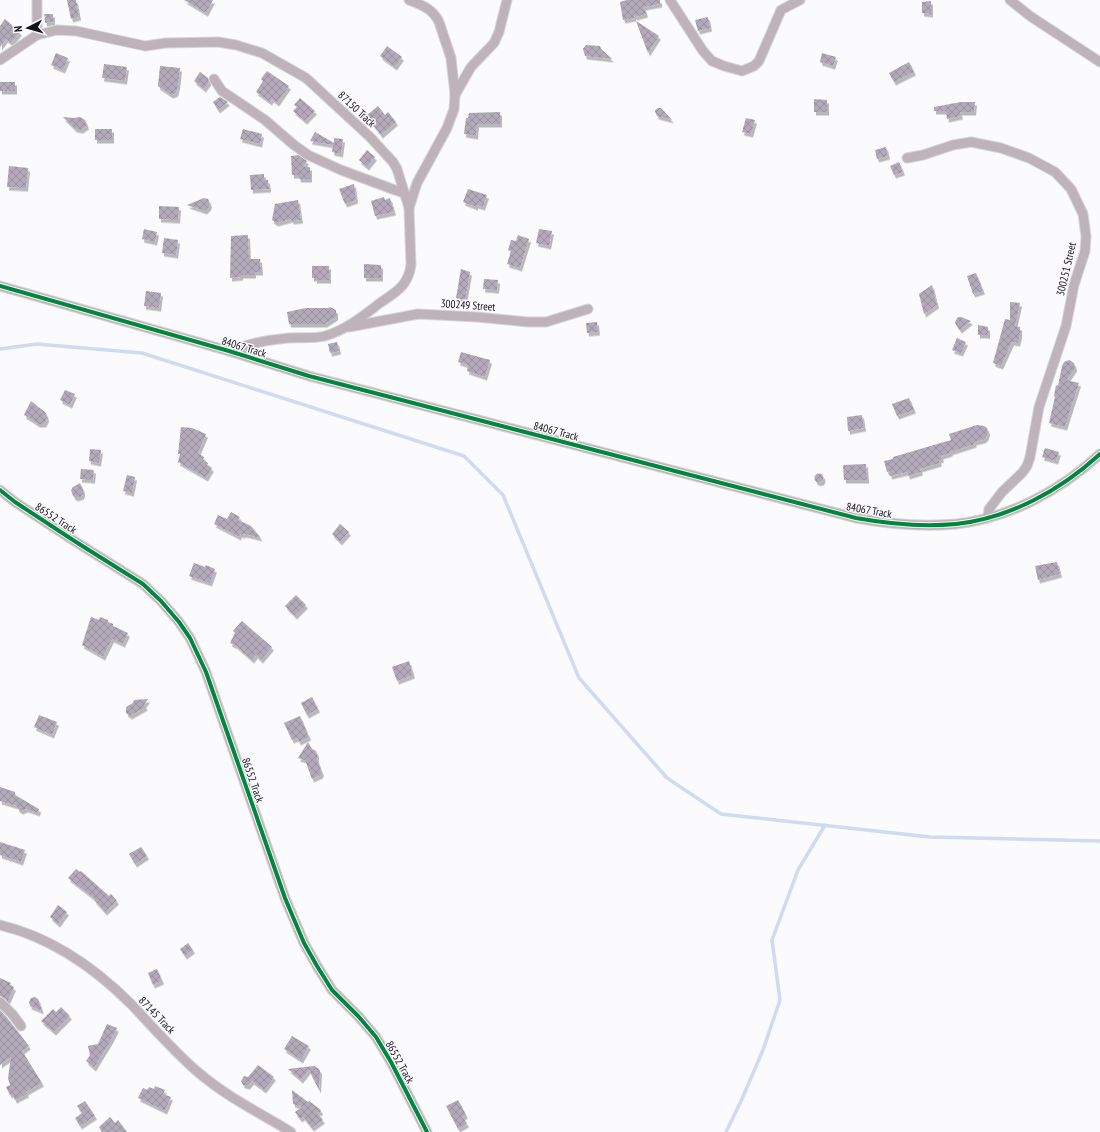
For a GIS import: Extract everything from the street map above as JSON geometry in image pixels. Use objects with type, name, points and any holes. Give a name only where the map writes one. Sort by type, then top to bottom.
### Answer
[{"type":"street","points":[[36,0],[37,35]]},
{"type":"street","points":[[409,0],[429,9],[437,16],[451,58],[455,95],[452,116],[417,183],[409,208]]},
{"type":"street","points":[[455,95],[471,67],[494,43],[499,32],[507,0]]},
{"type":"street","points":[[670,0],[703,51],[712,61],[742,71],[754,66],[759,61],[781,10],[800,0]]},
{"type":"street","points":[[1010,0],[1030,16],[1100,62]]},
{"type":"street","name":"87150 Track","points":[[1,57],[37,35],[49,31],[66,30],[145,46],[166,43],[218,42],[236,45],[262,53],[306,78],[370,138],[393,162],[409,208],[411,265],[407,279],[403,285],[393,295],[346,328],[326,336],[267,341],[248,344],[229,351]]},
{"type":"street","points":[[214,79],[222,91],[265,120],[308,155],[341,170],[394,190],[404,192]]},
{"type":"street","name":"300251 Street","points":[[907,158],[923,155],[953,145],[971,142],[1001,148],[1029,158],[1055,172],[1071,189],[1083,214],[1086,236],[1085,251],[1074,285],[1066,326],[1039,407],[1030,457],[1027,466],[1002,492],[989,509],[988,516]]},
{"type":"street","name":"84067 Track","points":[[0,286],[229,351],[309,376],[856,518],[899,524],[939,524],[971,521],[1011,510],[1048,493],[1063,484],[1100,454]]},
{"type":"street","name":"300249 Street","points":[[346,328],[418,314],[546,322],[588,308]]},
{"type":"street","name":"86552 Track","points":[[0,490],[15,502],[65,535],[143,584],[161,601],[179,622],[190,638],[206,672],[285,898],[304,943],[332,990],[362,1021],[382,1047],[427,1132]]},
{"type":"street","name":"87145 Track","points":[[0,925],[20,930],[45,941],[93,970],[130,1004],[167,1043],[200,1074],[249,1108],[291,1132]]},
{"type":"street","points":[[0,1002],[13,1015],[20,1026]]},
{"type":"building","points":[[67,0],[76,0],[79,17],[71,19]]},
{"type":"building","points":[[184,0],[213,0],[206,13]]},
{"type":"building","points":[[627,0],[660,0],[660,4],[644,7],[646,14],[635,17],[634,15],[634,18],[623,20],[620,2]]},
{"type":"building","points":[[931,1],[931,14],[922,13],[922,2]]},
{"type":"building","points":[[44,14],[53,14],[53,22],[45,23]]},
{"type":"building","points":[[708,17],[710,28],[698,31],[695,20]]},
{"type":"building","points":[[5,19],[20,32],[11,43],[6,39],[0,47],[0,26]]},
{"type":"building","points":[[636,21],[659,36],[648,53]]},
{"type":"building","points":[[586,45],[600,46],[601,49],[612,59],[585,56],[583,49]]},
{"type":"building","points":[[387,46],[402,57],[395,67],[380,56]]},
{"type":"building","points":[[56,53],[68,58],[63,70],[51,65]]},
{"type":"building","points":[[822,53],[836,57],[833,66],[820,62]]},
{"type":"building","points":[[909,62],[914,72],[894,82],[889,73]]},
{"type":"building","points":[[104,64],[127,67],[125,81],[102,78]]},
{"type":"building","points":[[160,66],[180,68],[176,93],[171,95],[158,86]]},
{"type":"building","points":[[267,71],[289,86],[277,103],[272,99],[270,102],[256,92],[263,81],[261,79]]},
{"type":"building","points":[[200,72],[208,78],[209,82],[204,89],[194,81]]},
{"type":"building","points":[[0,82],[15,82],[15,91],[0,91]]},
{"type":"building","points":[[220,97],[228,102],[218,110],[213,102]]},
{"type":"building","points":[[300,98],[315,111],[305,121],[293,111],[297,107],[294,105]]},
{"type":"building","points":[[814,99],[827,100],[827,112],[814,112]]},
{"type":"building","points":[[961,102],[975,102],[974,112],[960,112],[961,116],[947,119],[946,111],[934,111],[934,107]]},
{"type":"building","points":[[378,106],[385,115],[388,112],[396,122],[381,135],[366,116]]},
{"type":"building","points":[[661,108],[672,120],[657,116],[655,111]]},
{"type":"building","points":[[500,112],[500,124],[477,124],[476,136],[464,134],[466,118],[468,118],[469,113]]},
{"type":"building","points":[[63,117],[80,117],[85,120],[87,126],[81,130],[75,129]]},
{"type":"building","points":[[746,118],[755,120],[751,134],[742,132]]},
{"type":"building","points":[[95,129],[112,129],[112,140],[95,140]]},
{"type":"building","points":[[243,129],[262,134],[260,144],[240,139]]},
{"type":"building","points":[[315,132],[334,143],[334,138],[343,139],[341,154],[332,152],[333,145],[310,141]]},
{"type":"building","points":[[886,147],[888,156],[877,159],[875,150]]},
{"type":"building","points":[[367,150],[375,157],[367,167],[359,160]]},
{"type":"building","points":[[298,155],[307,161],[303,167],[310,167],[310,179],[299,179],[298,175],[292,175],[291,156]]},
{"type":"building","points":[[899,162],[903,172],[894,175],[890,166]]},
{"type":"building","points":[[9,166],[28,168],[26,188],[7,187]]},
{"type":"building","points":[[264,174],[264,180],[268,180],[269,189],[251,190],[250,175]]},
{"type":"building","points":[[354,184],[356,200],[345,204],[339,189]]},
{"type":"building","points":[[468,189],[487,195],[483,207],[476,205],[476,207],[463,202]]},
{"type":"building","points":[[384,197],[385,200],[390,198],[394,212],[375,216],[371,201]]},
{"type":"building","points":[[204,198],[208,199],[210,204],[205,211],[187,205]]},
{"type":"building","points":[[298,200],[301,220],[292,221],[291,219],[276,223],[272,220],[275,204]]},
{"type":"building","points":[[159,206],[179,207],[178,220],[159,219]]},
{"type":"building","points":[[144,229],[157,232],[155,242],[142,239]]},
{"type":"building","points":[[539,229],[552,231],[549,246],[536,243]]},
{"type":"building","points":[[248,235],[249,259],[260,259],[261,272],[254,272],[254,275],[241,275],[241,277],[230,278],[231,236]]},
{"type":"building","points":[[518,235],[529,239],[520,268],[507,264],[511,251],[508,250],[511,240],[516,241]]},
{"type":"building","points":[[164,238],[178,240],[176,255],[162,253]]},
{"type":"building","points":[[364,264],[381,265],[381,278],[364,278]]},
{"type":"building","points":[[312,266],[329,266],[329,280],[315,280],[315,278],[312,278]]},
{"type":"building","points":[[461,269],[470,272],[465,300],[456,298]]},
{"type":"building","points":[[976,273],[983,291],[973,294],[967,276]]},
{"type":"building","points":[[484,279],[498,280],[497,290],[483,289]]},
{"type":"building","points":[[932,285],[937,305],[924,314],[919,294]]},
{"type":"building","points":[[146,291],[161,293],[159,308],[144,306]]},
{"type":"building","points":[[1010,302],[1020,303],[1015,326],[1020,327],[1020,335],[1018,343],[1012,342],[1001,366],[993,363],[1005,319],[1010,320]]},
{"type":"building","points":[[330,307],[336,310],[336,317],[325,324],[289,324],[287,312],[306,308]]},
{"type":"building","points":[[958,317],[971,321],[960,330],[955,322]]},
{"type":"building","points":[[597,322],[598,332],[587,333],[586,323]]},
{"type":"building","points":[[978,325],[988,327],[988,335],[978,335]]},
{"type":"building","points":[[957,338],[966,342],[961,353],[952,350]]},
{"type":"building","points":[[337,342],[339,351],[330,353],[328,344]]},
{"type":"building","points":[[461,352],[490,360],[485,377],[467,371],[468,365],[458,362]]},
{"type":"building","points":[[1069,360],[1074,363],[1075,368],[1067,380],[1079,383],[1065,427],[1049,423],[1056,385],[1058,386],[1062,366],[1064,362]]},
{"type":"building","points":[[65,390],[75,394],[70,405],[60,400]]},
{"type":"building","points":[[909,398],[914,410],[897,416],[892,404]]},
{"type":"building","points":[[31,401],[46,413],[47,419],[44,424],[38,424],[24,415]]},
{"type":"building","points":[[862,415],[864,428],[848,431],[847,417]]},
{"type":"building","points":[[977,425],[987,428],[988,432],[986,438],[974,442],[975,444],[941,456],[942,459],[939,460],[940,463],[920,469],[921,472],[908,476],[907,472],[890,476],[889,471],[887,472],[884,461],[951,440],[949,434]]},
{"type":"building","points":[[181,427],[192,428],[206,434],[198,453],[204,457],[203,460],[212,468],[206,478],[178,462],[180,454],[178,454]]},
{"type":"building","points":[[1045,448],[1059,452],[1056,461],[1042,457]]},
{"type":"building","points":[[90,449],[101,450],[99,463],[89,461]]},
{"type":"building","points":[[866,464],[867,480],[844,480],[843,465]]},
{"type":"building","points":[[81,469],[94,470],[93,480],[80,479]]},
{"type":"building","points":[[817,474],[821,474],[823,478],[821,482],[817,482],[815,480],[815,476]]},
{"type":"building","points":[[127,475],[135,477],[132,493],[123,491]]},
{"type":"building","points":[[80,483],[83,493],[82,496],[76,498],[73,496],[71,490]]},
{"type":"building","points":[[231,512],[240,517],[238,520],[251,526],[261,538],[244,534],[240,534],[239,537],[214,524],[218,515],[227,519]]},
{"type":"building","points":[[340,524],[349,532],[340,542],[332,534]]},
{"type":"building","points":[[1057,562],[1060,574],[1038,580],[1035,566]]},
{"type":"building","points":[[194,563],[205,567],[206,565],[215,569],[210,583],[189,576]]},
{"type":"building","points":[[296,595],[306,605],[295,616],[285,606]]},
{"type":"building","points":[[91,617],[99,620],[100,617],[108,620],[108,622],[113,624],[113,626],[128,633],[123,644],[112,639],[103,657],[82,645]]},
{"type":"building","points":[[242,621],[272,647],[261,660],[256,655],[252,660],[236,646],[230,643],[235,633],[233,631]]},
{"type":"building","points":[[409,661],[413,675],[397,681],[392,667]]},
{"type":"building","points":[[312,697],[318,709],[307,715],[301,703]]},
{"type":"building","points":[[148,699],[144,705],[146,707],[130,716],[126,713],[126,707],[133,703],[134,700]]},
{"type":"building","points":[[39,715],[57,722],[52,735],[34,727]]},
{"type":"building","points":[[300,716],[309,737],[299,742],[297,738],[292,740],[284,723]]},
{"type":"building","points":[[308,742],[312,749],[316,751],[322,773],[321,775],[312,779],[305,760],[298,758]]},
{"type":"building","points":[[0,787],[15,792],[15,795],[39,809],[38,813],[26,809],[21,811],[17,808],[17,806],[0,801]]},
{"type":"building","points":[[0,842],[25,850],[21,862],[0,855]]},
{"type":"building","points":[[141,847],[147,856],[135,864],[129,854]]},
{"type":"building","points":[[76,869],[80,872],[81,871],[109,896],[111,894],[117,901],[105,912],[94,900],[95,899],[68,878]]},
{"type":"building","points":[[58,905],[67,912],[58,924],[50,917]]},
{"type":"building","points":[[188,943],[193,950],[185,956],[180,949]]},
{"type":"building","points":[[157,969],[162,981],[153,985],[148,973]]},
{"type":"building","points":[[0,978],[11,983],[10,985],[14,987],[8,1001],[0,996]]},
{"type":"building","points":[[35,997],[38,999],[42,1011],[30,1006],[29,1002],[31,998]]},
{"type":"building","points":[[61,1007],[70,1016],[54,1032],[41,1021],[53,1009],[56,1012]]},
{"type":"building","points":[[0,1010],[29,1046],[22,1051],[42,1083],[26,1092],[27,1094],[15,1100],[12,1094],[10,1095],[6,1087],[10,1085],[8,1078],[11,1057],[0,1065]]},
{"type":"building","points":[[107,1024],[117,1028],[94,1068],[86,1061],[90,1055],[88,1046],[98,1044]]},
{"type":"building","points":[[292,1036],[309,1046],[301,1060],[284,1049]]},
{"type":"building","points":[[258,1065],[274,1077],[264,1090],[252,1081],[248,1086],[243,1085],[241,1081],[244,1076],[248,1077]]},
{"type":"building","points":[[314,1066],[320,1071],[319,1090],[309,1070],[301,1080],[288,1069]]},
{"type":"building","points":[[155,1086],[165,1090],[163,1094],[171,1097],[165,1111],[138,1098],[143,1088],[147,1090],[149,1087],[154,1089]]},
{"type":"building","points":[[292,1090],[321,1110],[318,1114],[323,1120],[312,1128],[303,1117],[300,1119],[295,1112],[302,1107],[293,1104]]},
{"type":"building","points":[[458,1100],[466,1115],[463,1117],[467,1124],[458,1129],[446,1106]]},
{"type":"building","points":[[85,1101],[95,1116],[80,1126],[75,1118],[82,1113],[77,1106]]},
{"type":"building","points":[[110,1117],[115,1123],[118,1120],[127,1132],[102,1132],[99,1127]]},
{"type":"waterway","points":[[0,349],[37,344],[142,353],[464,456],[503,495],[579,678],[667,778],[721,814],[930,837],[1100,841]]},
{"type":"waterway","points":[[726,1132],[763,1050],[780,1000],[772,940],[798,870],[825,825]]},
{"type":"cycle path","points":[[0,286],[229,351],[309,376],[868,520],[906,524],[944,525],[976,521],[996,516],[1015,509],[1052,490],[1069,479],[1100,454]]},
{"type":"cycle path","points":[[0,490],[15,502],[143,584],[161,601],[179,622],[190,638],[206,672],[285,898],[304,943],[332,990],[359,1017],[376,1037],[391,1062],[427,1132]]}]
